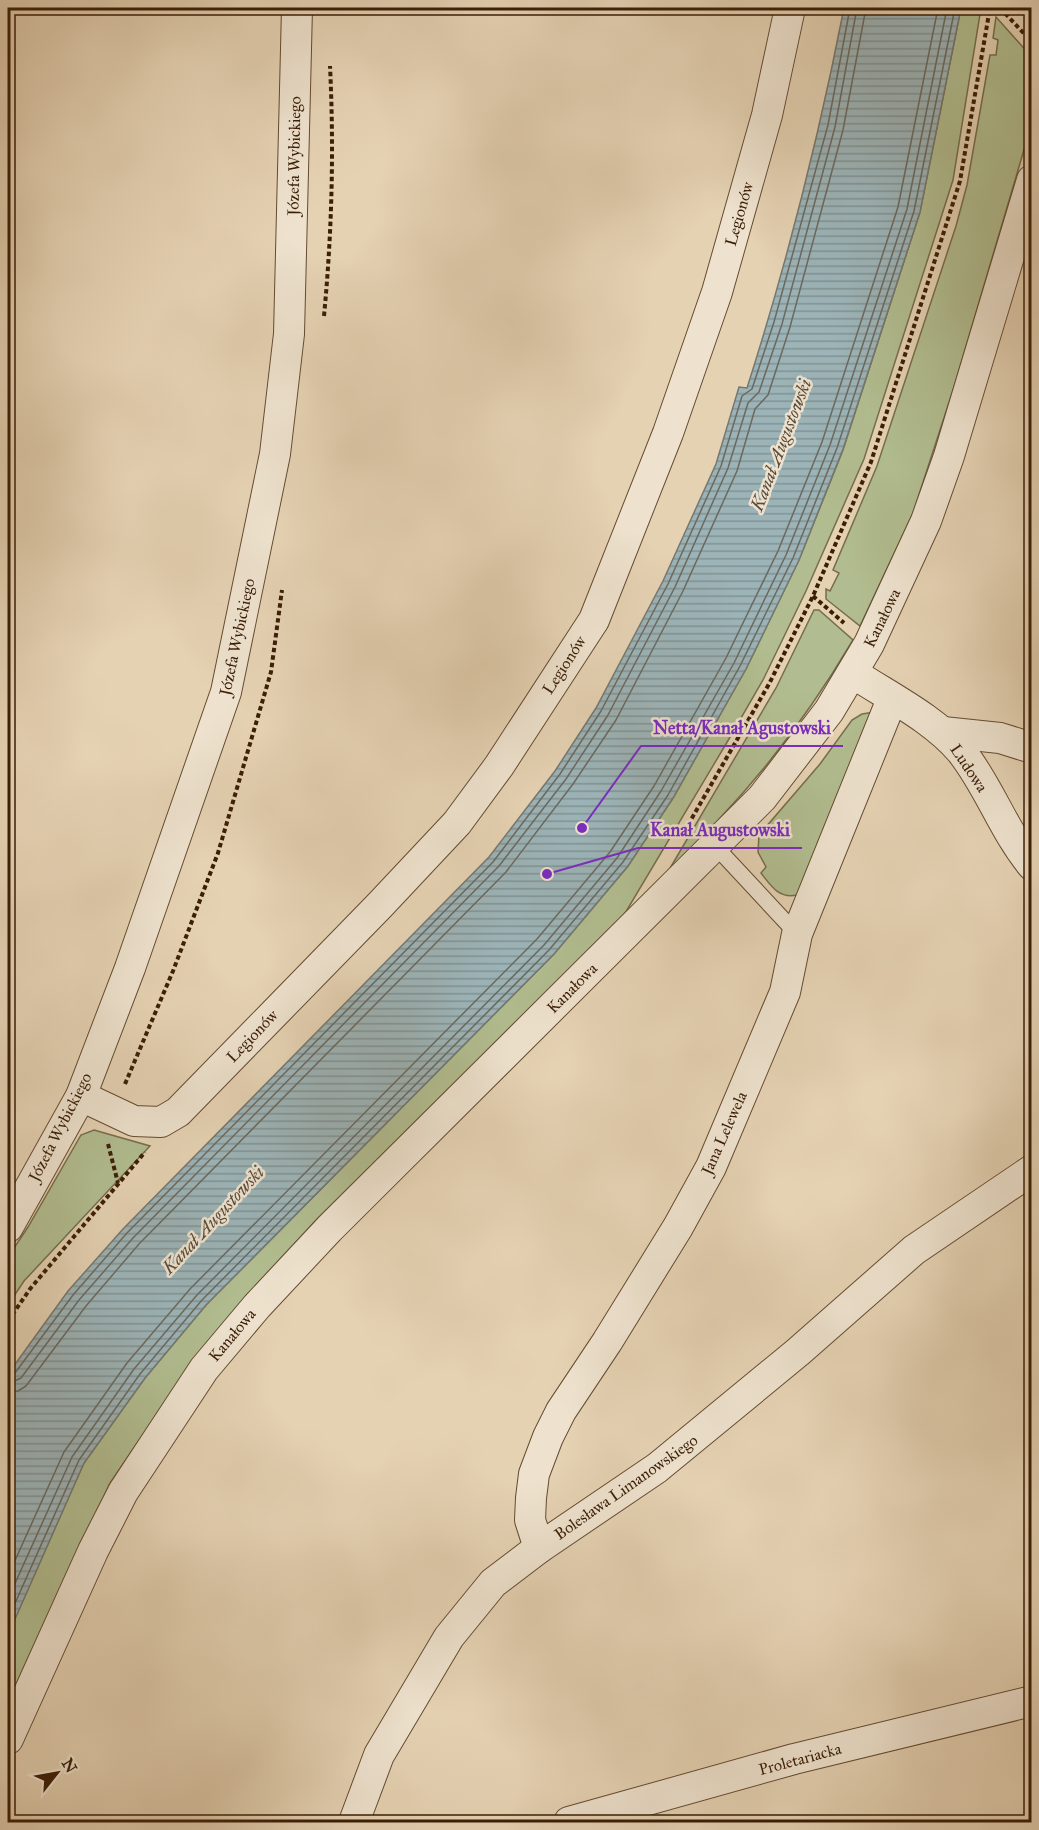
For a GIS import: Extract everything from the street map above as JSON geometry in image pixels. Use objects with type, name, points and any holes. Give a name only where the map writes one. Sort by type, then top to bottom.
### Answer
[{"type":"street","name":"Józefa Wybickiego","points":[[8,1227],[81,1096],[141,936],[226,692],[275,454],[289,334],[297,8]]},
{"type":"street","name":"Legionów","points":[[81,1096],[134,1121],[161,1122],[178,1112],[457,823],[499,766],[594,620],[668,433],[717,292],[767,115],[790,8]]},
{"type":"street","name":"Kanałowa","points":[[8,1739],[93,1551],[123,1492],[204,1369],[256,1305],[329,1229],[716,847],[762,798],[803,748],[853,673],[869,644],[926,521],[949,456],[1032,180]]},
{"type":"street","name":"Ludowa","points":[[853,673],[943,732],[962,753],[1008,833],[1032,865]]},
{"type":"street","name":"Jana Lelewela","points":[[539,1548],[530,1520],[531,1498],[534,1474],[548,1437],[561,1411],[678,1227],[711,1167],[785,992],[797,934],[892,699]]},
{"type":"street","points":[[943,732],[990,736],[1032,748]]},
{"type":"street","name":"Bolesława Limanowskiego","points":[[354,1822],[380,1755],[448,1637],[494,1583],[539,1548],[657,1468],[798,1352],[914,1250],[1032,1170]]},
{"type":"street","name":"Proletariacka","points":[[569,1822],[794,1759],[1032,1701]]},
{"type":"lane","points":[[716,847],[797,934]]},
{"type":"path","points":[[684,831],[769,684],[813,596],[871,462],[949,222],[970,134],[990,8]]},
{"type":"path","points":[[1000,8],[1032,42]]},
{"type":"path","points":[[813,596],[869,644]]},
{"type":"path","points":[[8,1321],[30,1289],[178,1112]]},
{"type":"green space","points":[[961,8],[981,8],[953,180],[864,459],[806,591],[763,680],[624,915],[319,1217],[247,1295],[192,1362],[110,1483],[8,1703],[8,1635],[84,1463],[145,1378],[206,1305],[554,954],[628,866],[673,798],[746,669],[799,560],[843,450],[920,212]]},
{"type":"green space","points":[[996,17],[1031,56],[1031,126],[954,387],[913,513],[860,626],[826,599],[826,589],[830,591],[839,573],[833,570],[877,466],[956,226],[967,185],[990,55],[996,55],[998,40],[993,38]]},
{"type":"green space","points":[[814,610],[819,610],[853,640],[824,687],[775,754],[740,797],[669,870],[776,688]]},
{"type":"green space","points":[[875,712],[797,895],[780,893],[761,873],[766,867],[758,852],[759,835],[820,764],[852,720],[862,714]]},
{"type":"green space","points":[[94,1130],[150,1146],[24,1281],[8,1305],[8,1257],[81,1135]]},
{"type":"water","points":[[844,8],[961,8],[920,212],[843,449],[799,560],[746,669],[673,798],[628,866],[554,954],[206,1305],[145,1378],[84,1463],[8,1635],[8,1374],[68,1291],[123,1229],[489,857],[555,771],[596,708],[663,581],[716,464],[739,387],[747,388],[776,294],[801,199]]},
{"type":"place","name":"Netta/Kanał Agustowski","points":[[582,828]]},
{"type":"place","name":"Kanał Augustowski","points":[[547,874]]}]
